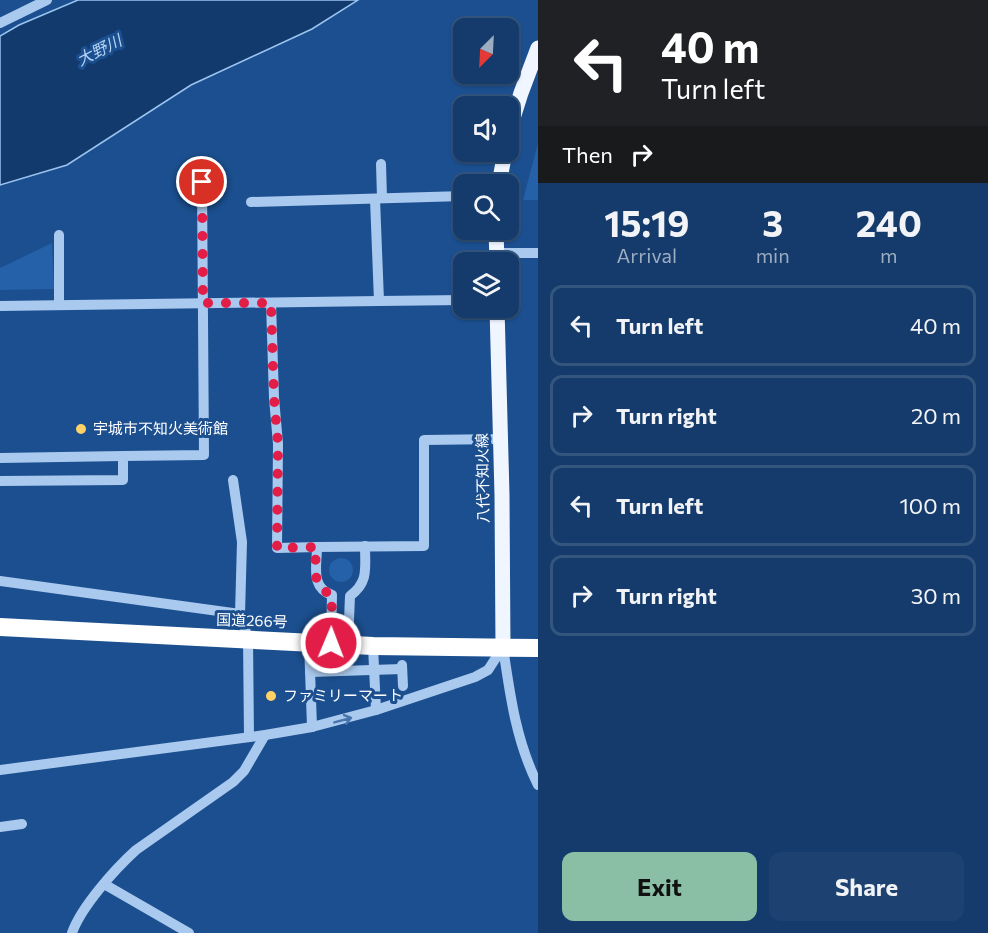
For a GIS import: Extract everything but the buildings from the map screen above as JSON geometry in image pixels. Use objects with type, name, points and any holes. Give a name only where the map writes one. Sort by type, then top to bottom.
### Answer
[{"type":"highway","name":"国道266号","points":[[0,627],[373,646],[538,648]]},
{"type":"main road","points":[[519,99],[538,48]]},
{"type":"main road","name":"八代不知火線","points":[[497,318],[503,647]]},
{"type":"street","points":[[0,23],[47,0]]},
{"type":"street","points":[[379,301],[381,164]]},
{"type":"street","points":[[0,458],[204,454],[202,182]]},
{"type":"street","points":[[251,202],[453,196]]},
{"type":"street","points":[[59,235],[59,304]]},
{"type":"street","points":[[519,255],[538,253]]},
{"type":"street","points":[[0,306],[453,300]]},
{"type":"street","points":[[271,303],[278,444],[277,548],[424,546],[424,440],[501,439]]},
{"type":"street","points":[[0,481],[123,480],[123,456]]},
{"type":"street","points":[[232,480],[242,542],[240,614],[248,638],[249,737]]},
{"type":"street","points":[[339,644],[350,596],[362,585],[365,577],[365,546]]},
{"type":"street","points":[[316,547],[316,580],[324,592],[332,595],[339,644]]},
{"type":"street","points":[[0,581],[240,614]]},
{"type":"street","points":[[309,642],[312,727]]},
{"type":"street","points":[[373,646],[376,710]]},
{"type":"street","points":[[0,770],[312,727],[376,710],[475,677],[488,670],[503,647]]},
{"type":"street","points":[[503,647],[511,707],[524,753],[538,785]]},
{"type":"street","points":[[310,672],[373,671],[402,667],[403,686]]},
{"type":"street","points":[[72,933],[82,912],[104,884],[136,850],[232,782],[244,771],[265,735]]},
{"type":"street","points":[[0,827],[22,824]]},
{"type":"street","points":[[104,884],[189,933]]},
{"type":"shaded area","points":[[538,143],[538,200],[523,200]]},
{"type":"shaded area","points":[[52,243],[54,289],[0,290],[0,268]]},
{"type":"shaded area","points":[[341,558],[350,561],[353,570],[350,579],[341,582],[332,579],[329,570],[332,561]]},
{"type":"water","name":"大野川","points":[[78,0],[358,0],[312,29],[191,85],[67,165],[0,185],[0,36],[19,25]]},
{"type":"place","name":"宇城市不知火美術館","points":[[81,429]]},
{"type":"place","name":"ファミリーマート","points":[[271,696]]},
{"type":"route","points":[[202,182],[203,303],[271,303],[278,444],[277,548],[316,547],[316,580],[324,592],[332,595],[331,643]]}]
